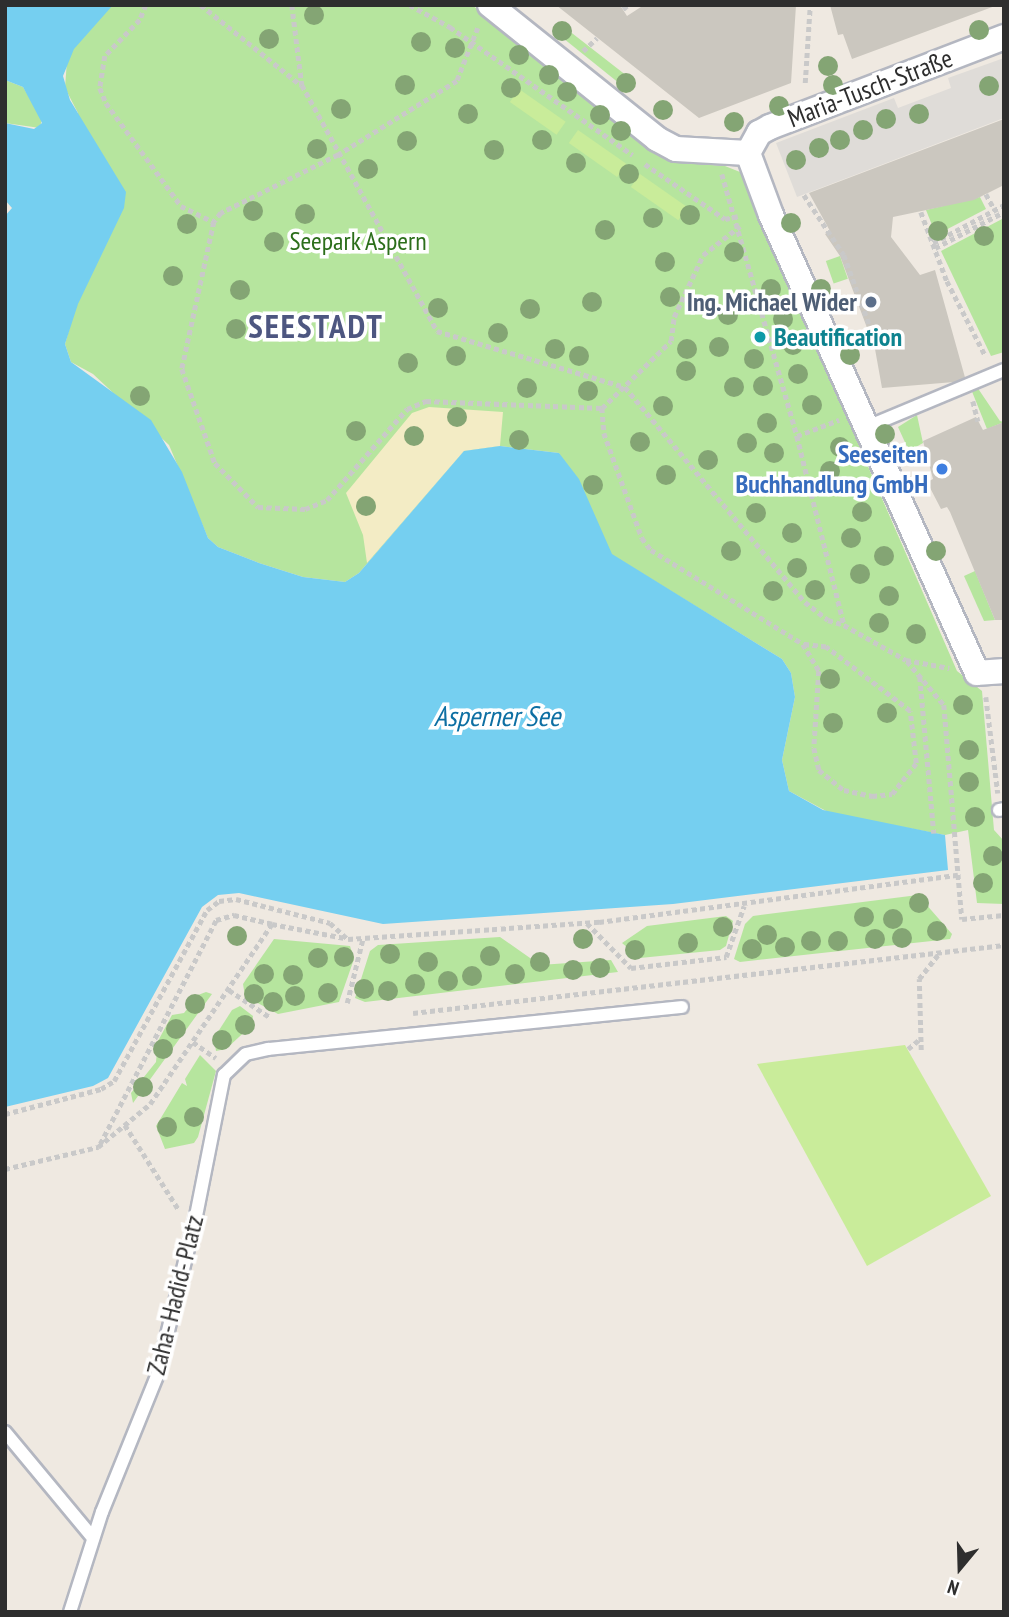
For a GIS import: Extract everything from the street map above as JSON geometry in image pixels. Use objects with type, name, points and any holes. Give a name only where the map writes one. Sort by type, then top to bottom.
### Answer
[{"type":"street","points":[[486,12],[657,139],[688,151],[748,153],[771,215],[979,679],[1004,671]]},
{"type":"street","name":"Maria-Tusch-Straße","points":[[748,153],[759,133],[770,127],[1004,37]]},
{"type":"lane","points":[[867,427],[999,372]]},
{"type":"lane","name":"Zaha- Hadid- Platz","points":[[70,1612],[93,1538],[157,1376],[196,1216],[224,1075],[246,1054],[682,1007]]},
{"type":"lane","points":[[5,1432],[93,1538]]},
{"type":"path","points":[[146,5],[140,20],[105,56],[100,88],[106,103],[181,206],[214,222]]},
{"type":"path","points":[[201,5],[302,85]]},
{"type":"path","points":[[292,5],[302,85],[338,155],[437,331],[625,387],[805,602],[828,621],[844,625],[906,660],[979,679],[988,705],[1001,808]]},
{"type":"path","points":[[410,5],[474,44],[725,219],[737,217]]},
{"type":"path","points":[[623,9],[628,5]]},
{"type":"path","points":[[805,83],[810,5]]},
{"type":"path","points":[[486,12],[457,81],[338,155],[221,213],[214,222],[184,378],[215,463],[258,507],[305,509],[327,500],[407,409],[426,401],[602,408],[671,341],[674,317],[702,255],[740,226]]},
{"type":"path","points":[[719,167],[740,226],[797,436],[844,625]]},
{"type":"path","points":[[986,194],[995,210]]},
{"type":"path","points":[[804,195],[844,255],[872,332]]},
{"type":"path","points":[[934,246],[1004,205]]},
{"type":"path","points":[[921,212],[934,246],[999,372]]},
{"type":"path","points":[[934,246],[1004,212]]},
{"type":"path","points":[[602,408],[604,433],[642,538],[651,550],[803,644],[825,647],[910,711],[916,763],[898,790],[883,796],[844,790],[824,778],[814,748],[819,671],[803,644]]},
{"type":"path","points":[[797,436],[842,418],[867,427]]},
{"type":"path","points":[[906,660],[944,705],[962,919],[1004,915]]},
{"type":"path","points":[[920,677],[934,833]]},
{"type":"path","points":[[916,763],[927,762]]},
{"type":"path","points":[[98,1147],[216,920],[234,915],[348,939],[587,923],[745,905],[958,874]]},
{"type":"path","points":[[5,1114],[101,1090],[114,1081],[207,910],[219,901],[236,899],[330,923],[348,939]]},
{"type":"path","points":[[587,923],[631,968],[726,957],[745,905]]},
{"type":"path","points":[[5,1169],[98,1147],[150,1104],[272,924]]},
{"type":"path","points":[[347,1003],[363,938]]},
{"type":"path","points":[[411,1013],[1004,945]]},
{"type":"path","points":[[920,1050],[919,979],[939,953]]},
{"type":"path","points":[[229,990],[271,1018]]},
{"type":"path","points":[[908,1049],[920,1038]]},
{"type":"path","points":[[193,1042],[223,1062]]},
{"type":"path","points":[[125,1125],[181,1214]]},
{"type":"green space","name":"Seepark Aspern","points":[[54,5],[472,5],[670,162],[725,166],[740,172],[957,671],[982,691],[994,830],[1004,841],[1004,904],[977,903],[968,830],[945,835],[866,820],[852,825],[789,791],[782,760],[795,697],[791,673],[782,659],[622,561],[614,567],[559,453],[500,446],[464,451],[359,573],[345,582],[303,577],[259,563],[218,547],[208,538],[169,445],[93,374],[71,362],[65,344],[73,316],[78,113],[65,88],[67,60]]},
{"type":"green space","points":[[559,23],[636,83],[630,92],[553,30]]},
{"type":"green space","points":[[5,80],[23,87],[42,118],[40,128],[5,123]]},
{"type":"green space","points":[[519,89],[566,122],[557,135],[510,102]]},
{"type":"green space","points":[[578,130],[626,164],[617,177],[569,143]]},
{"type":"green space","points":[[640,174],[688,207],[678,220],[631,187]]},
{"type":"green space","points":[[980,197],[986,209],[936,235],[926,210]]},
{"type":"green space","points":[[1004,218],[1004,352],[991,356],[941,251]]},
{"type":"green space","points":[[840,256],[848,279],[834,284],[826,261]]},
{"type":"green space","points":[[977,387],[1000,421],[1004,422],[987,429],[971,389]]},
{"type":"green space","points":[[917,415],[923,443],[909,451],[898,427]]},
{"type":"green space","points":[[975,571],[995,620],[984,621],[964,576]]},
{"type":"green space","points":[[918,895],[952,934],[950,939],[740,962],[734,959],[745,924],[753,916]]},
{"type":"green space","points":[[726,916],[733,921],[726,946],[720,950],[640,958],[622,943],[647,926]]},
{"type":"green space","points":[[500,937],[540,965],[611,960],[618,972],[365,1002],[355,998],[370,951],[378,945]]},
{"type":"green space","points":[[274,939],[350,946],[354,959],[339,1002],[278,1014],[245,996],[243,984]]},
{"type":"green space","points":[[206,992],[212,994],[133,1103],[131,1093],[156,1062],[158,1041],[172,1015],[184,1013],[198,995]]},
{"type":"green space","points":[[240,1006],[253,1016],[252,1025],[226,1049],[216,1051],[214,1038],[232,1010]]},
{"type":"green space","points":[[905,1045],[991,1196],[867,1266],[757,1064]]},
{"type":"green space","points":[[200,1055],[216,1071],[198,1137],[194,1143],[165,1149],[156,1126],[182,1083],[187,1086],[185,1079]]},
{"type":"sand","points":[[429,407],[503,412],[500,446],[464,451],[367,563],[363,535],[346,493],[412,413]]},
{"type":"shaded area","points":[[1004,58],[1004,118],[797,197],[776,143],[894,98],[898,108],[951,88],[948,78]]},
{"type":"water","name":"Asperner See","points":[[5,5],[113,5],[74,49],[63,76],[70,100],[126,192],[124,208],[78,304],[65,344],[71,362],[151,420],[182,472],[208,538],[218,547],[259,563],[303,577],[345,582],[359,573],[464,451],[500,446],[559,453],[579,479],[612,554],[782,659],[791,673],[795,697],[782,760],[789,791],[823,810],[945,835],[948,870],[673,904],[383,924],[239,893],[218,895],[202,907],[108,1078],[93,1086],[5,1107],[5,216],[12,208],[5,200],[5,123],[34,129],[42,123],[23,87],[5,80]]},
{"type":"building","points":[[556,5],[620,5],[627,16],[644,5],[796,5],[791,83],[699,118]]},
{"type":"building","points":[[830,5],[995,6],[852,59],[843,34],[838,35]]},
{"type":"building","points":[[1004,119],[1004,185],[974,200],[893,217],[891,237],[920,275],[935,270],[966,381],[882,388],[875,349],[840,256],[825,234],[830,231],[809,193]]},
{"type":"building","points":[[976,417],[983,430],[1004,422],[1004,620],[995,620],[950,512],[947,507],[941,509],[927,482],[933,479],[923,441]]},
{"type":"place","name":"Ing. Michael Wider","points":[[871,302]]},
{"type":"place","name":"Beautification","points":[[760,337]]},
{"type":"place","name":"Seeseiten Buchhandlung GmbH","points":[[942,469]]},
{"type":"district","name":"SEESTADT","points":[[316,326]]}]
